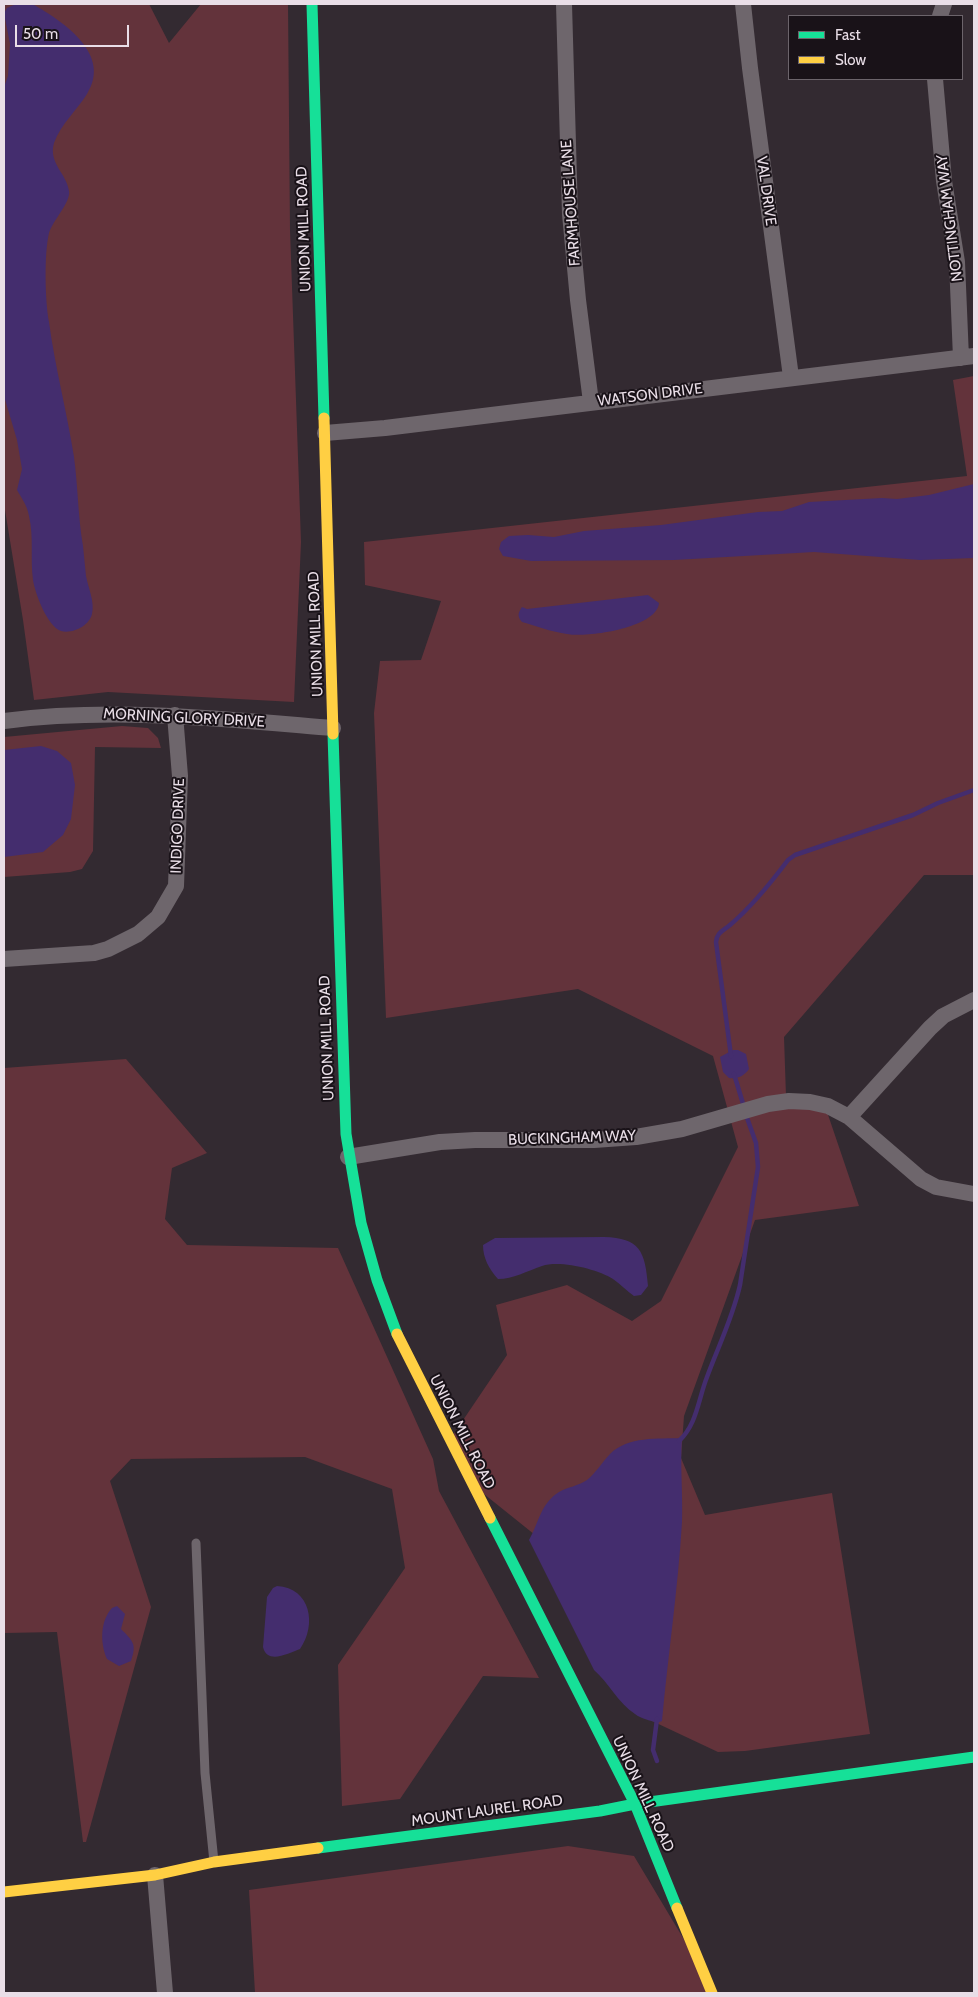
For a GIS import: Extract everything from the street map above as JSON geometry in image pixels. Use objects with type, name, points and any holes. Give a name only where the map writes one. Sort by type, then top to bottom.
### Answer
[{"type":"street","name":"UNION MILL ROAD","points":[[312,4],[344,1102],[348,1157],[362,1230],[380,1292],[399,1339],[634,1804],[712,1993]]},
{"type":"street","name":"FARMHOUSE LANE","points":[[564,4],[570,214],[578,300],[591,402]]},
{"type":"street","name":"VAL DRIVE","points":[[743,4],[791,377]]},
{"type":"street","name":"NOTTINGHAM WAY","points":[[934,80],[944,181],[957,262],[968,357]]},
{"type":"street","name":"WATSON DRIVE","points":[[325,433],[385,428],[791,377],[968,357]]},
{"type":"street","name":"MORNING GLORY DRIVE","points":[[4,721],[93,714],[175,715],[333,728]]},
{"type":"street","name":"INDIGO DRIVE","points":[[4,959],[94,953],[138,934],[158,917],[176,886],[180,776],[175,715]]},
{"type":"street","points":[[849,1117],[930,1028],[943,1016],[974,1000]]},
{"type":"street","name":"BUCKINGHAM WAY","points":[[348,1157],[440,1142],[474,1140],[594,1140],[636,1137],[682,1129],[768,1104],[789,1101],[810,1102],[828,1106],[849,1117],[921,1179],[936,1187],[974,1194]]},
{"type":"street","name":"MOUNT LAUREL ROAD","points":[[4,1892],[155,1875],[214,1862],[591,1812],[634,1804],[974,1757]]},
{"type":"street","points":[[155,1875],[165,1993]]},
{"type":"lane","points":[[196,1542],[205,1773],[214,1862]]},
{"type":"shaded area","points":[[4,4],[149,4],[169,43],[201,4],[288,4],[290,230],[301,542],[294,702],[108,692],[34,700],[4,504]]},
{"type":"shaded area","points":[[16,4],[32,4],[60,21],[82,42],[94,66],[93,80],[87,94],[65,123],[54,143],[54,157],[68,185],[69,195],[65,206],[54,222],[47,242],[46,290],[48,313],[54,356],[74,457],[86,576],[93,605],[92,614],[88,622],[80,628],[66,632],[56,628],[51,623],[42,608],[34,586],[30,524],[27,509],[17,490],[22,469],[17,440],[4,396],[4,87],[8,76],[10,44],[4,13],[7,8]]},
{"type":"shaded area","points":[[974,376],[974,875],[924,875],[784,1037],[786,1096],[823,1100],[859,1206],[755,1220],[684,1416],[681,1458],[705,1515],[832,1493],[870,1734],[745,1751],[718,1752],[650,1720],[555,1551],[479,1490],[453,1435],[507,1355],[496,1305],[567,1285],[632,1321],[661,1301],[738,1147],[713,1056],[578,989],[386,1018],[374,713],[380,661],[421,660],[441,601],[365,585],[364,542],[967,476],[953,380]]},
{"type":"shaded area","points":[[974,484],[974,558],[920,560],[814,552],[674,560],[531,561],[503,556],[499,549],[501,542],[509,536],[554,537],[584,531],[661,525],[758,512],[782,511],[809,502],[882,498],[897,499],[929,495]]},
{"type":"shaded area","points":[[648,595],[659,603],[655,612],[634,625],[604,633],[576,635],[561,633],[522,622],[519,616],[522,607],[527,609]]},
{"type":"shaded area","points":[[122,726],[148,728],[158,738],[161,748],[95,747],[93,851],[82,869],[70,872],[4,877],[4,737]]},
{"type":"shaded area","points":[[41,746],[57,751],[71,763],[75,785],[71,819],[63,835],[43,852],[4,857],[4,750]]},
{"type":"shaded area","points":[[733,1050],[746,1054],[749,1069],[745,1074],[729,1078],[723,1072],[720,1057]]},
{"type":"shaded area","points":[[126,1059],[207,1153],[172,1168],[165,1219],[187,1245],[338,1248],[433,1459],[439,1491],[539,1678],[483,1676],[400,1799],[342,1806],[338,1665],[405,1568],[392,1489],[305,1457],[131,1459],[110,1481],[151,1607],[86,1842],[83,1842],[57,1632],[4,1633],[4,1068]]},
{"type":"shaded area","points":[[604,1237],[626,1240],[633,1244],[642,1255],[648,1286],[641,1295],[634,1296],[606,1275],[578,1266],[550,1264],[515,1276],[498,1279],[487,1263],[483,1250],[483,1245],[495,1238]]},
{"type":"shaded area","points":[[682,1438],[680,1547],[662,1721],[657,1723],[640,1717],[629,1709],[594,1670],[529,1540],[548,1502],[562,1490],[587,1480],[617,1448],[634,1441]]},
{"type":"shaded area","points":[[277,1586],[288,1588],[304,1600],[308,1609],[309,1619],[305,1639],[300,1649],[274,1657],[265,1652],[263,1647],[267,1597],[273,1588]]},
{"type":"shaded area","points":[[117,1606],[125,1614],[121,1629],[131,1640],[134,1647],[131,1661],[119,1666],[107,1659],[102,1639],[105,1619],[112,1608]]},
{"type":"shaded area","points":[[568,1846],[634,1856],[716,1993],[255,1993],[249,1890]]},
{"type":"waterway","points":[[731,1056],[716,942],[719,934],[745,911],[788,860],[795,855],[913,815],[938,803],[974,790]]},
{"type":"waterway","points":[[734,1074],[744,1107]]},
{"type":"waterway","points":[[679,1441],[690,1427],[740,1285],[758,1167],[756,1143],[746,1115]]},
{"type":"waterway","points":[[657,1719],[653,1750],[657,1761]]},
{"type":"traffic: fast","points":[[312,4],[324,418]]},
{"type":"traffic: fast","points":[[333,734],[346,1134],[361,1223],[377,1280],[397,1334]]},
{"type":"traffic: fast","points":[[490,1518],[635,1804],[677,1908]]},
{"type":"traffic: fast","points":[[318,1848],[600,1811],[635,1804],[974,1757]]},
{"type":"traffic: slow","points":[[324,418],[333,734]]},
{"type":"traffic: slow","points":[[397,1334],[490,1518]]},
{"type":"traffic: slow","points":[[4,1892],[155,1875],[214,1862],[318,1848]]},
{"type":"traffic: slow","points":[[677,1908],[712,1993]]}]
